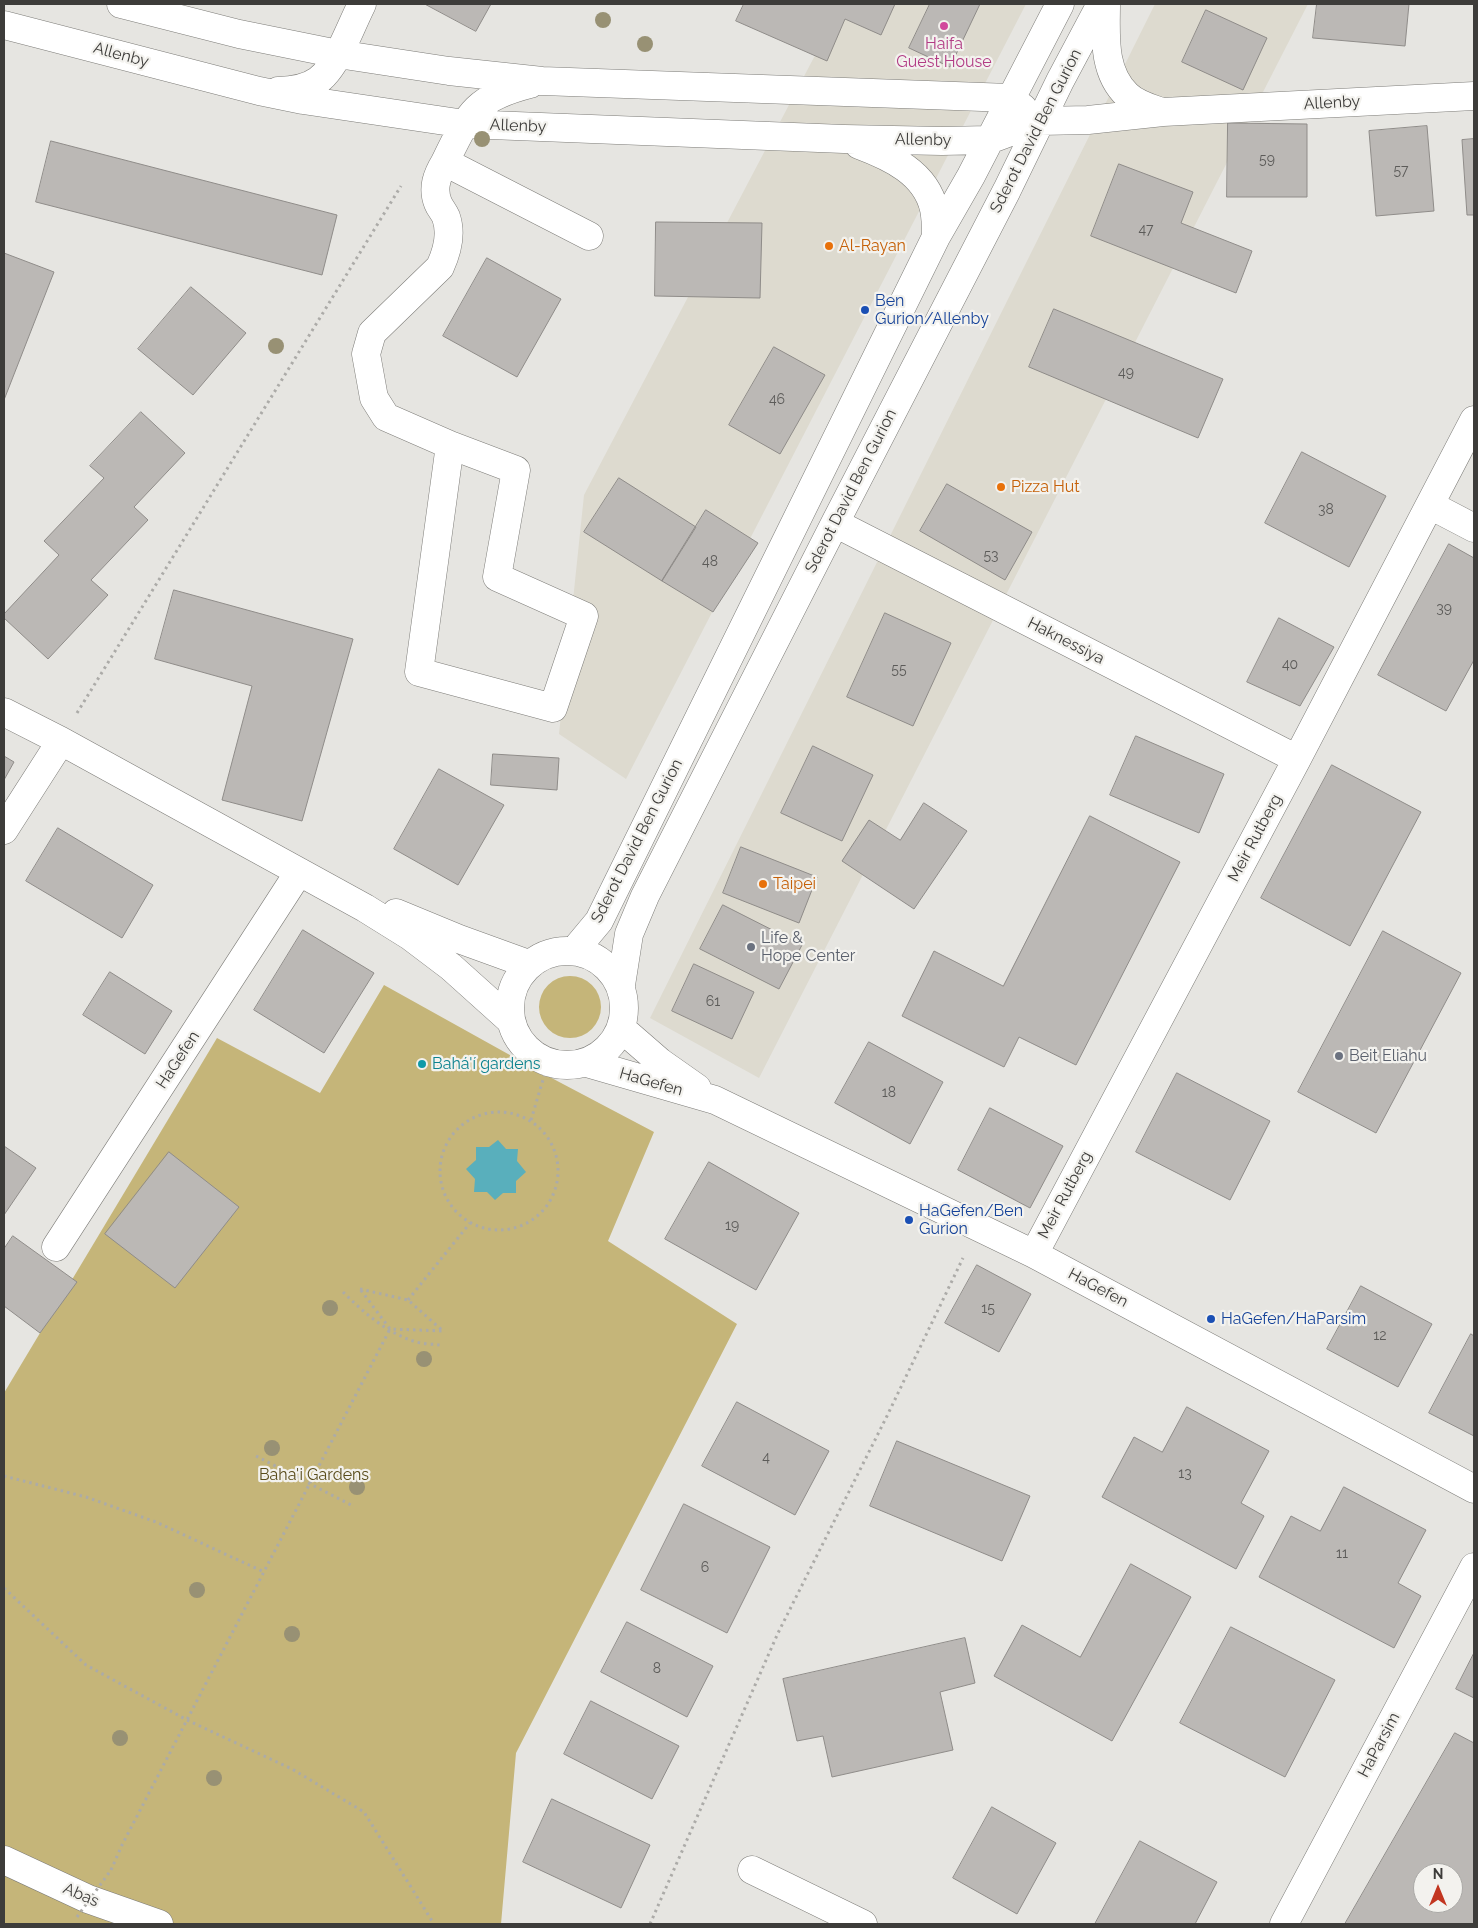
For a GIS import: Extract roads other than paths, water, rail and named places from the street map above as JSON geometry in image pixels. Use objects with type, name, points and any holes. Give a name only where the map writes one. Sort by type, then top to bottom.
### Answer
[{"type":"street","points":[[121,4],[239,34],[338,54],[449,71],[542,81],[1010,98],[1040,121]]},
{"type":"street","points":[[259,91],[289,90],[317,82],[325,76],[334,64],[362,4]]},
{"type":"street","name":"Sderot David Ben Gurion","points":[[574,951],[599,921],[936,237],[971,176],[1060,4]]},
{"type":"street","name":"Sderot David Ben Gurion","points":[[621,985],[629,934],[645,896],[1101,4]]},
{"type":"street","points":[[1106,4],[1105,41],[1107,57],[1113,76],[1127,95],[1142,105],[1163,112]]},
{"type":"street","name":"Allenby","points":[[4,25],[259,91],[303,100],[465,124],[844,139],[989,140],[1040,121],[1088,120],[1163,112],[1474,96]]},
{"type":"street","points":[[450,445],[419,672],[554,708],[584,616],[497,577],[516,470],[450,445],[386,417],[374,398],[366,354],[372,333],[440,267],[446,254],[449,239],[446,218],[438,203],[434,189],[438,174],[465,124],[483,102],[498,94],[542,81]]},
{"type":"street","points":[[844,139],[896,160],[914,174],[924,186],[934,209],[936,237]]},
{"type":"street","points":[[445,162],[589,236]]},
{"type":"street","name":"Meir Rutberg","points":[[1034,1254],[1297,759],[1474,420]]},
{"type":"street","points":[[1430,505],[1474,528]]},
{"type":"street","name":"Haknessiya","points":[[835,523],[1297,759]]},
{"type":"street","points":[[4,712],[299,872],[410,936],[451,967],[510,1020]]},
{"type":"street","points":[[4,830],[60,741]]},
{"type":"street","points":[[299,872],[459,939],[528,964]]},
{"type":"street","name":"HaGefen","points":[[56,1247],[299,872]]},
{"type":"street","points":[[574,951],[588,954],[600,960],[621,985],[624,1021],[616,1041],[604,1054],[587,1063],[568,1066],[548,1063],[531,1053],[524,1046],[510,1020],[510,1000],[515,981],[528,964],[557,952],[574,951]]},
{"type":"street","name":"HaGefen","points":[[622,1030],[660,1062],[714,1100],[1034,1254],[1474,1489]]},
{"type":"street","name":"HaGefen","points":[[587,1063],[714,1100]]},
{"type":"street","name":"HaParsim","points":[[1284,1924],[1474,1567]]},
{"type":"street","name":"Abas","points":[[4,1860],[88,1899],[160,1924]]},
{"type":"street","points":[[752,1870],[863,1924]]},
{"type":"water","points":[[498,1140],[506,1149],[518,1149],[517,1161],[526,1172],[516,1181],[516,1193],[503,1193],[495,1200],[487,1192],[474,1192],[475,1179],[466,1169],[476,1160],[476,1147],[489,1147]]},
{"type":"place","name":"Haifa Guest House","points":[[944,26]]},
{"type":"place","name":"Al-Rayan","points":[[829,246]]},
{"type":"place","name":"Ben Gurion/Allenby","points":[[865,310]]},
{"type":"place","name":"Pizza Hut","points":[[1001,487]]},
{"type":"place","name":"Taipei","points":[[763,884]]},
{"type":"place","name":"Life & Hope Center","points":[[751,947]]},
{"type":"place","name":"Beit Eliahu","points":[[1339,1056]]},
{"type":"place","name":"Bahá'í gardens","points":[[422,1064]]},
{"type":"place","name":"HaGefen/Ben Gurion","points":[[909,1220]]},
{"type":"place","name":"HaGefen/HaParsim","points":[[1211,1319]]},
{"type":"park label","name":"Baha'i Gardens","points":[[314,1475]]}]
